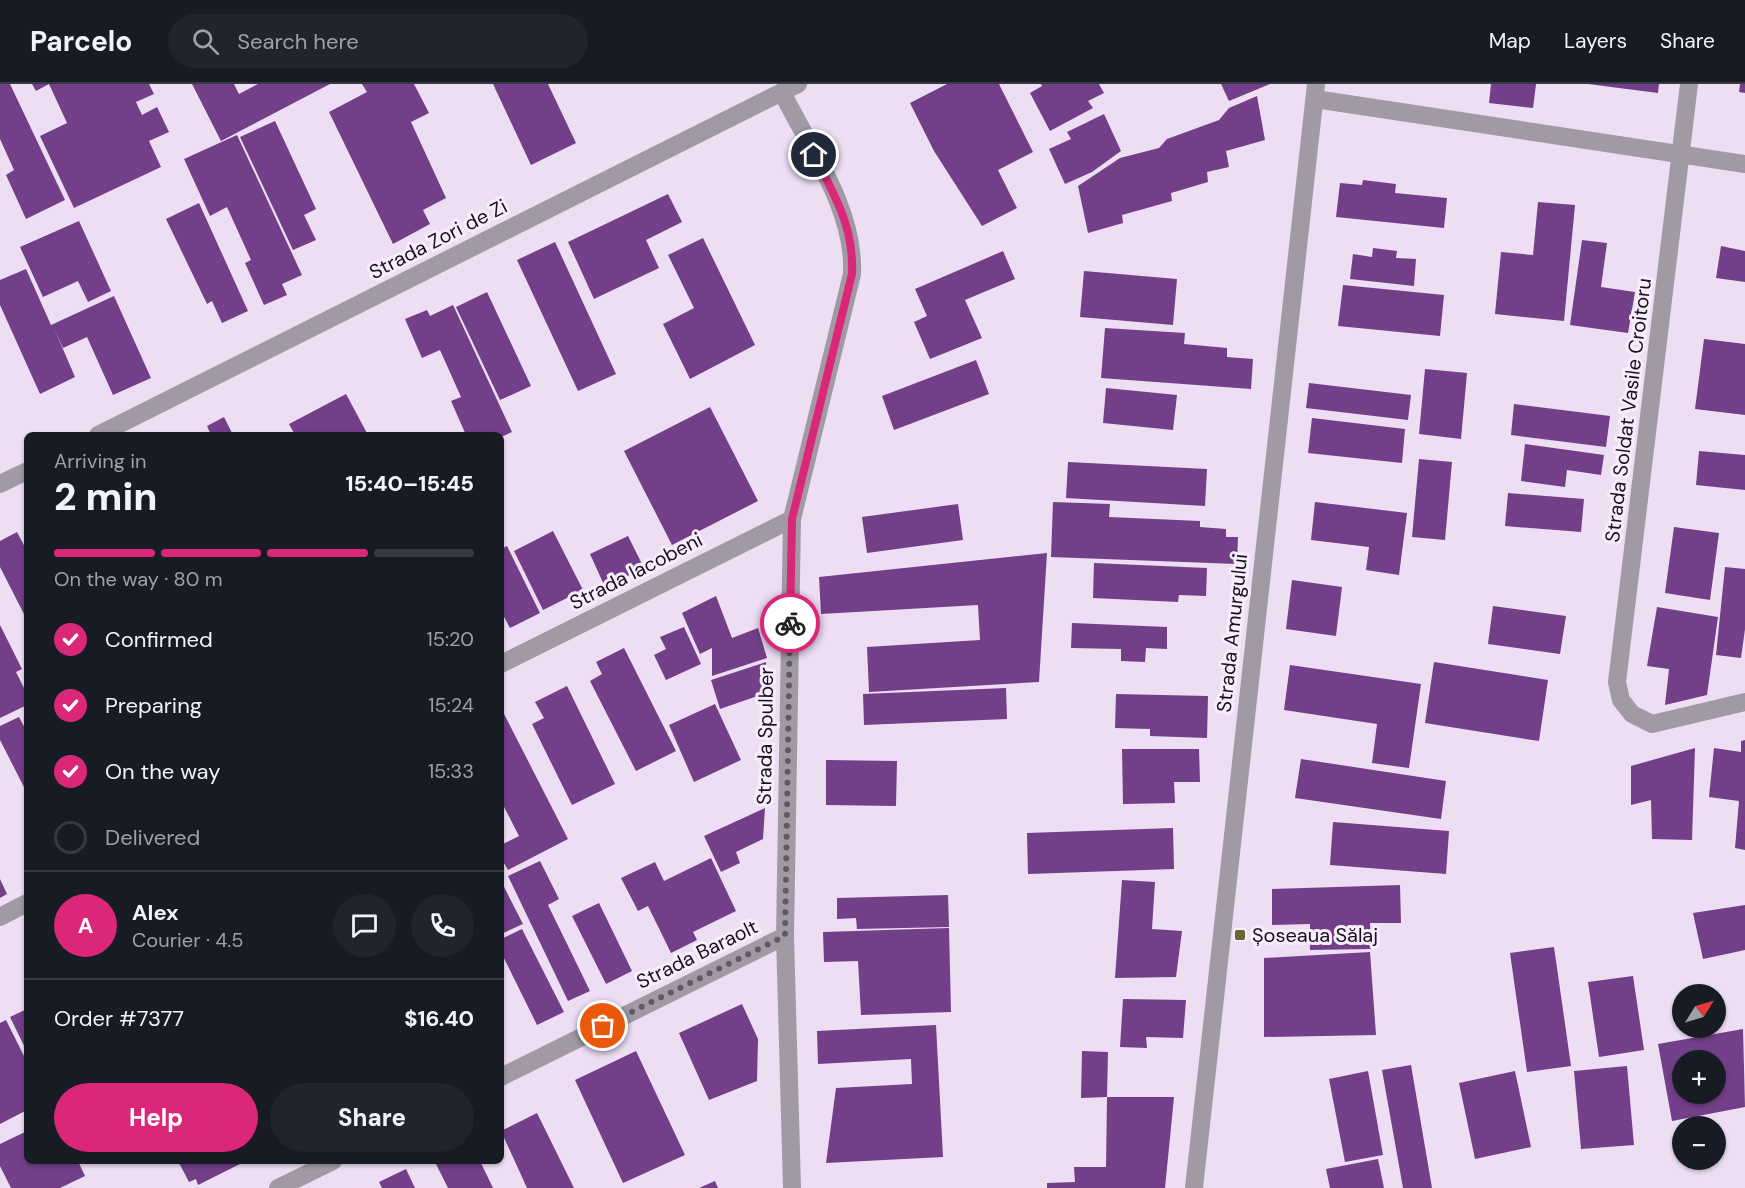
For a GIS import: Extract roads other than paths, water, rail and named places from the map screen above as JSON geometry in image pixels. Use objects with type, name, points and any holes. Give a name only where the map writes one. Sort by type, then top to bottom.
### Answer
[{"type":"street","name":"Strada Soldat Vasile Croitoru","points":[[1689,84],[1617,682],[1621,700],[1632,714],[1652,724],[1745,702]]},
{"type":"street","name":"Strada Zori de Zi","points":[[104,432],[790,88]]},
{"type":"street","name":"Strada Spulber","points":[[790,88],[848,224],[853,249],[852,274],[792,519],[785,936],[792,1188]]},
{"type":"street","points":[[1315,92],[1745,164]]},
{"type":"street","name":"Strada Amurgului","points":[[1194,1188],[1315,92]]},
{"type":"street","points":[[0,484],[24,472]]},
{"type":"street","name":"Strada Iacobeni","points":[[504,663],[792,519]]},
{"type":"street","points":[[0,917],[24,905]]},
{"type":"street","name":"Strada Baraolt","points":[[504,1076],[785,936]]},
{"type":"street","points":[[278,1188],[327,1164]]},
{"type":"place","name":"Șoseaua Sălaj","points":[[1240,935]]}]
